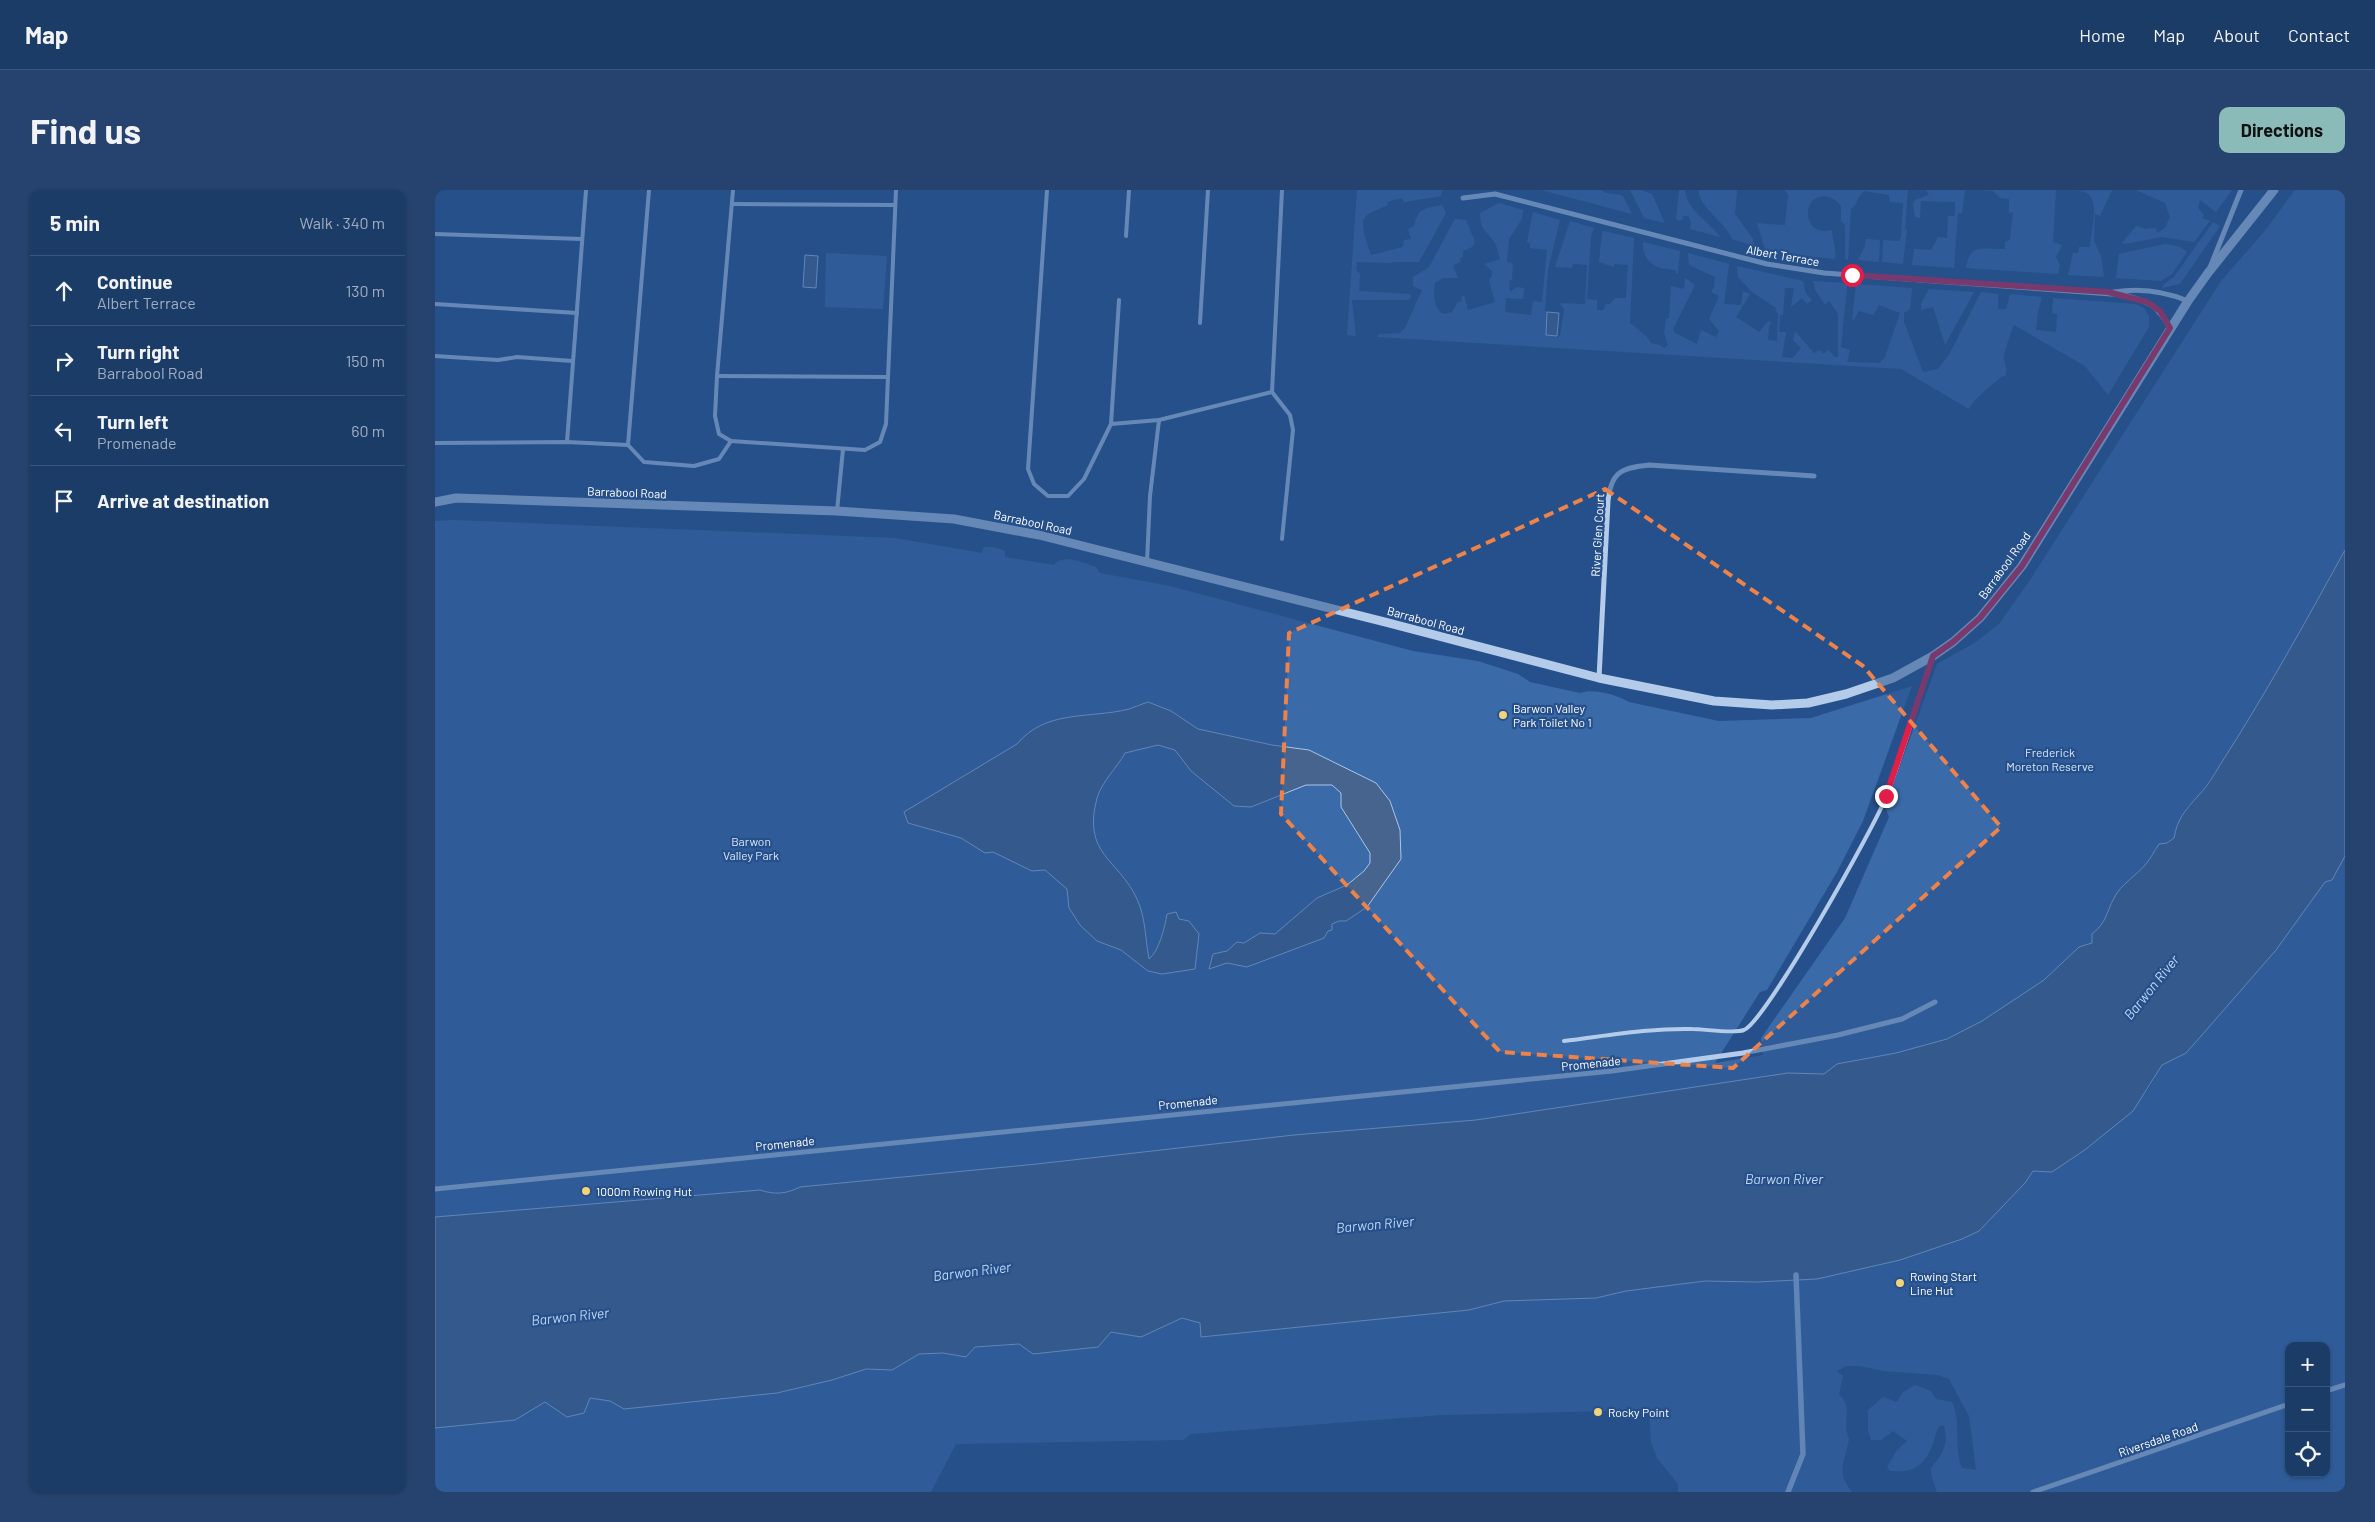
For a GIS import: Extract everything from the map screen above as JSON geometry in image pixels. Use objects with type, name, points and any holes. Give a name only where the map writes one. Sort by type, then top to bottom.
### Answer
[{"type":"street","name":"Barrabool Road","points":[[2208,272],[2241,190]]},
{"type":"street","name":"Barrabool Road","points":[[435,502],[455,498],[837,511],[955,519],[1039,535],[1599,678],[1713,701],[1773,705],[1808,703],[1846,694],[1893,678],[1933,656],[1953,642],[1980,618],[2022,566],[2188,301],[2208,272],[2274,190]]},
{"type":"street","name":"Albert Terrace","points":[[1463,198],[1495,194],[1726,255],[1824,273],[2108,292],[2138,290],[2175,295],[2188,301]]},
{"type":"street","name":"Albert Terrace","points":[[2108,292],[2147,302],[2160,311],[2170,328]]},
{"type":"street","name":"River Glen Court","points":[[1599,678],[1609,493],[1610,485],[1618,473],[1633,467],[1649,464],[1814,476]]},
{"type":"street","name":"Promenade","points":[[435,1189],[1612,1071],[1743,1053],[1838,1035],[1902,1019],[1935,1002]]},
{"type":"street","points":[[2330,1390],[2345,1385]]},
{"type":"street","name":"Riversdale Road","points":[[2033,1492],[2285,1405]]},
{"type":"lane","points":[[567,442],[586,190]]},
{"type":"lane","points":[[628,445],[649,190]]},
{"type":"lane","points":[[733,190],[717,376],[715,416],[719,434],[731,441],[865,450],[880,442],[886,424],[895,190]]},
{"type":"lane","points":[[1047,190],[1028,469],[1034,484],[1048,496],[1068,496],[1084,479],[1111,424],[1119,300]]},
{"type":"lane","points":[[1126,236],[1129,190]]},
{"type":"lane","points":[[1200,323],[1208,190]]},
{"type":"lane","points":[[1282,190],[1272,392],[1290,415],[1293,430],[1282,539]]},
{"type":"lane","points":[[732,204],[895,205]]},
{"type":"lane","points":[[435,234],[582,239]]},
{"type":"lane","points":[[435,304],[577,313]]},
{"type":"lane","points":[[435,356],[498,360],[517,357],[572,361]]},
{"type":"lane","points":[[717,376],[888,377]]},
{"type":"lane","points":[[1111,424],[1159,420],[1272,392]]},
{"type":"lane","points":[[1147,562],[1150,496],[1159,420]]},
{"type":"lane","points":[[435,443],[567,442],[628,445],[644,462],[695,466],[719,459],[731,441]]},
{"type":"lane","points":[[837,511],[843,449]]},
{"type":"lane","name":"Promenade","points":[[1564,1041],[1641,1031],[1691,1028],[1743,1030],[1751,1026],[1779,987],[1841,883],[1886,796],[1933,656]]},
{"type":"highlighted area","points":[[1605,489],[1863,666],[2001,827],[1733,1068],[1500,1052],[1281,814],[1289,633]]},
{"type":"green space","points":[[1357,190],[1442,190],[1441,196],[1404,202],[1402,198],[1387,202],[1388,205],[1368,214],[1363,220],[1364,234],[1371,255],[1403,247],[1404,240],[1411,239],[1408,229],[1414,226],[1418,215],[1423,210],[1442,205],[1446,213],[1419,262],[1357,262],[1356,270],[1360,274],[1359,291],[1410,294],[1411,297],[1408,300],[1352,300],[1356,336],[1347,335]]},
{"type":"green space","points":[[1541,190],[1601,190],[1606,193],[1623,196],[1632,214]]},
{"type":"green space","points":[[1630,190],[1641,190],[1652,194],[1665,223],[1644,218]]},
{"type":"green space","points":[[1679,190],[1685,190],[1694,210],[1720,237],[1690,229],[1691,222],[1688,216],[1683,216],[1683,219],[1679,221],[1676,219]]},
{"type":"green space","points":[[1737,190],[1735,214],[1753,239],[1754,246],[1732,239],[1700,198],[1698,191]]},
{"type":"green space","points":[[1785,190],[1908,190],[1905,229],[1907,230],[1903,264],[1882,262],[1883,240],[1899,241],[1901,237],[1903,203],[1890,202],[1889,195],[1864,191],[1851,209],[1848,260],[1845,259],[1845,225],[1841,221],[1841,206],[1835,199],[1827,196],[1816,198],[1812,201],[1809,207],[1808,219],[1814,228],[1825,231],[1832,230],[1835,259],[1765,249],[1757,223],[1785,225],[1788,195]]},
{"type":"green space","points":[[1926,190],[1965,190],[1962,213],[1958,213],[1954,268],[1912,265],[1914,249],[1931,250],[1938,237],[1947,238],[1948,216],[1955,216],[1955,202],[1921,201],[1920,218],[1915,217],[1913,204],[1915,200],[1929,195]]},
{"type":"green space","points":[[1980,190],[2056,190],[2053,242],[2062,245],[2056,257],[2060,265],[2058,274],[1966,268],[1968,260],[1974,251],[1979,249],[2005,249],[2005,242],[2010,240],[2013,212],[2009,213],[2009,199],[2000,198],[1993,191]]},
{"type":"green space","points":[[2112,190],[2100,216],[2095,214],[2094,241],[2101,256],[2104,277],[2068,275],[2073,253],[2078,253],[2079,247],[2090,247],[2094,216],[2093,201],[2089,195],[2084,192],[2074,191]]},
{"type":"green space","points":[[2136,190],[2232,190],[2216,212],[2200,200],[2198,208],[2204,215],[2202,218],[2210,221],[2194,242],[2162,237],[2124,244],[2122,243],[2136,226],[2145,229],[2156,228],[2157,233],[2165,228],[2170,217],[2165,203]]},
{"type":"green space","name":"Barwon Valley Park","points":[[2295,190],[2345,190],[2345,550],[2270,684],[2219,767],[2199,795],[2186,808],[2176,827],[2174,838],[2167,843],[2159,844],[2146,864],[2117,893],[2103,921],[2092,934],[2092,943],[2079,947],[2044,980],[1982,1021],[1947,1039],[1896,1053],[1837,1064],[1824,1074],[1788,1073],[1476,1120],[1294,1135],[1037,1164],[800,1187],[780,1193],[760,1190],[435,1217],[435,521],[454,520],[895,538],[982,553],[984,547],[994,547],[1005,551],[1005,557],[1054,565],[1062,560],[1074,560],[1096,567],[1100,573],[1170,586],[1413,651],[1478,661],[1518,674],[1530,682],[1580,693],[1592,691],[1605,693],[1629,702],[1719,721],[1811,718],[1912,686],[1863,821],[1837,872],[1767,990],[1760,992],[1715,1063],[1763,1055],[1761,1038],[1845,918],[1889,817],[1885,807],[1937,664],[1976,642],[1999,624],[2030,580],[2221,281],[2264,232]]},
{"type":"green space","points":[[1499,203],[1523,210],[1522,219],[1509,239],[1507,262],[1513,263],[1512,279],[1509,281],[1510,292],[1517,287],[1524,288],[1523,299],[1506,298],[1505,312],[1531,315],[1533,301],[1542,302],[1547,250],[1530,248],[1530,243],[1527,242],[1533,212],[1560,220],[1548,270],[1545,310],[1547,312],[1546,335],[1557,336],[1557,338],[1560,335],[1564,309],[1559,303],[1585,304],[1587,265],[1573,264],[1572,268],[1555,267],[1570,221],[1594,228],[1591,236],[1587,299],[1597,300],[1597,310],[1604,310],[1605,304],[1610,304],[1615,298],[1626,298],[1628,265],[1614,264],[1614,267],[1599,262],[1602,233],[1604,231],[1634,238],[1630,323],[1646,336],[1651,343],[1664,348],[1668,345],[1664,333],[1666,319],[1669,318],[1671,286],[1684,289],[1685,278],[1695,285],[1673,329],[1675,333],[1697,344],[1701,330],[1716,337],[1719,331],[1709,319],[1719,296],[1711,292],[1714,287],[1715,277],[1689,265],[1688,253],[1729,264],[1724,304],[1741,305],[1743,291],[1750,294],[1736,317],[1759,332],[1768,321],[1772,323],[1769,326],[1768,340],[1777,341],[1778,314],[1775,310],[1776,308],[1752,292],[1738,277],[1737,266],[1803,281],[1806,294],[1812,300],[1807,304],[1802,298],[1791,307],[1794,288],[1785,288],[1783,315],[1780,315],[1779,332],[1786,332],[1782,357],[1793,358],[1801,348],[1793,340],[1795,331],[1814,353],[1820,350],[1823,354],[1828,350],[1835,357],[1838,357],[1837,312],[1829,301],[1825,305],[1815,290],[1813,281],[1845,283],[1847,287],[1841,347],[1850,350],[1847,362],[1880,363],[1885,357],[1900,313],[1879,305],[1873,315],[1859,311],[1852,322],[1856,284],[1912,288],[1910,309],[1904,313],[1904,322],[1923,372],[1938,369],[1950,353],[1981,292],[1998,294],[1998,309],[2006,309],[2010,294],[2042,297],[2036,330],[2056,332],[2057,314],[2052,313],[2053,298],[2135,304],[2144,308],[2149,316],[2149,327],[2108,395],[2085,366],[2014,325],[2004,354],[2005,376],[2001,377],[1975,400],[1969,409],[1901,369],[1378,337],[1379,334],[1400,333],[1405,328],[1422,290],[1413,286],[1413,277],[1429,267],[1455,219],[1466,220],[1475,242],[1472,247],[1463,251],[1463,257],[1460,258],[1461,262],[1453,265],[1458,278],[1443,278],[1435,283],[1434,296],[1436,305],[1440,312],[1444,314],[1452,312],[1458,302],[1462,301],[1461,297],[1464,295],[1468,310],[1495,302],[1489,280],[1492,276],[1492,271],[1484,264],[1500,259],[1494,242],[1483,229],[1480,213]]},
{"type":"green space","points":[[2213,222],[2220,226],[2180,284],[2162,288],[2164,284],[2174,277]]},
{"type":"green space","points":[[1866,239],[1880,240],[1879,262],[1858,260],[1865,246]]},
{"type":"green space","points":[[1643,242],[1680,251],[1678,273],[1676,274],[1676,270],[1657,267],[1652,264],[1645,256]]},
{"type":"green space","points":[[2165,244],[2180,247],[2187,252],[2172,274],[2161,281],[2116,278],[2119,254]]},
{"type":"green space","points":[[826,253],[887,256],[883,309],[825,307]]},
{"type":"green space","points":[[1929,289],[1974,292],[1945,345],[1933,307],[1921,310],[1921,304]]},
{"type":"green space","points":[[2345,856],[2345,1492],[1934,1492],[1937,1491],[1931,1469],[1945,1445],[1944,1425],[1938,1427],[1932,1446],[1924,1461],[1911,1470],[1890,1471],[1887,1467],[1897,1450],[1907,1441],[1893,1431],[1881,1440],[1871,1440],[1868,1431],[1868,1410],[1883,1397],[1897,1402],[1903,1392],[1915,1385],[1931,1391],[1936,1399],[1952,1402],[1957,1418],[1959,1460],[1962,1468],[1976,1470],[1969,1416],[1949,1379],[1938,1375],[1846,1366],[1837,1371],[1843,1376],[1839,1394],[1846,1405],[1846,1427],[1849,1439],[1843,1472],[1847,1485],[1852,1492],[1678,1492],[1678,1484],[1657,1458],[1651,1442],[1649,1410],[1442,1415],[1191,1434],[1183,1440],[956,1444],[931,1492],[435,1492],[435,1428],[515,1420],[545,1402],[567,1417],[590,1398],[610,1401],[624,1409],[777,1393],[866,1369],[892,1370],[919,1354],[943,1353],[966,1357],[975,1347],[1020,1344],[1033,1354],[1098,1347],[1111,1332],[1141,1337],[1182,1318],[1200,1323],[1202,1337],[1469,1310],[1504,1301],[1596,1298],[1626,1291],[1705,1281],[1757,1282],[1817,1279],[1900,1260],[1962,1239],[1979,1231],[2025,1183],[2033,1171],[2052,1172],[2086,1149],[2148,1090],[2162,1065],[2186,1053],[2276,950],[2325,882],[2332,880]]},
{"type":"water","points":[[805,255],[818,256],[816,288],[803,287]]},
{"type":"water","points":[[1547,312],[1559,313],[1557,336],[1546,335]]},
{"type":"water","name":"Barwon River","points":[[2345,550],[2345,856],[2332,880],[2325,882],[2276,950],[2186,1053],[2162,1065],[2133,1111],[2086,1149],[2052,1172],[2033,1171],[2025,1183],[1979,1231],[1962,1239],[1900,1260],[1817,1279],[1757,1282],[1705,1281],[1626,1291],[1596,1298],[1504,1301],[1469,1310],[1201,1337],[1200,1323],[1182,1318],[1141,1337],[1111,1332],[1098,1347],[1033,1354],[1019,1344],[975,1347],[966,1357],[943,1353],[919,1354],[892,1370],[866,1369],[832,1380],[777,1393],[624,1409],[610,1401],[590,1398],[584,1413],[567,1417],[545,1402],[515,1420],[435,1428],[435,1217],[760,1190],[780,1193],[800,1187],[1037,1164],[1294,1135],[1476,1120],[1788,1073],[1824,1074],[1837,1064],[1896,1053],[1947,1039],[1982,1021],[2044,980],[2079,947],[2092,943],[2092,934],[2103,921],[2117,893],[2146,864],[2159,844],[2167,843],[2174,838],[2177,825],[2190,805],[2207,785],[2237,739]]},
{"type":"water","points":[[1148,702],[1171,711],[1198,729],[1272,745],[1309,750],[1376,783],[1390,801],[1400,830],[1401,859],[1367,907],[1346,921],[1332,924],[1332,930],[1328,931],[1324,938],[1247,967],[1227,963],[1209,969],[1213,954],[1227,951],[1237,942],[1244,943],[1260,933],[1275,934],[1317,898],[1347,885],[1364,871],[1370,863],[1370,853],[1341,807],[1341,793],[1332,785],[1306,785],[1251,807],[1234,806],[1191,771],[1175,750],[1158,745],[1125,753],[1099,792],[1094,817],[1094,832],[1104,854],[1121,874],[1137,899],[1144,921],[1149,959],[1159,945],[1167,914],[1176,912],[1179,919],[1189,921],[1199,934],[1195,969],[1162,974],[1148,971],[1121,950],[1097,941],[1080,925],[1069,908],[1067,889],[1045,870],[1032,871],[993,852],[985,853],[961,838],[908,823],[904,812],[1017,744],[1041,725],[1069,717],[1129,709]]},
{"type":"waterway","points":[[1788,1492],[1803,1454],[1796,1275]]},
{"type":"place","name":"Barwon Valley Park Toilet No 1","points":[[1503,715]]},
{"type":"place","name":"1000m Rowing Hut","points":[[586,1191]]},
{"type":"place","name":"Rowing Start Line Hut","points":[[1900,1283]]},
{"type":"place","name":"Rocky Point","points":[[1598,1412]]},
{"type":"route","points":[[1852,275],[2108,292],[2147,302],[2160,311],[2170,328],[2022,566],[1980,618],[1953,642],[1933,656],[1886,796]]},
{"type":"park label","name":"Frederick Moreton Reserve","points":[[2050,759]]}]
